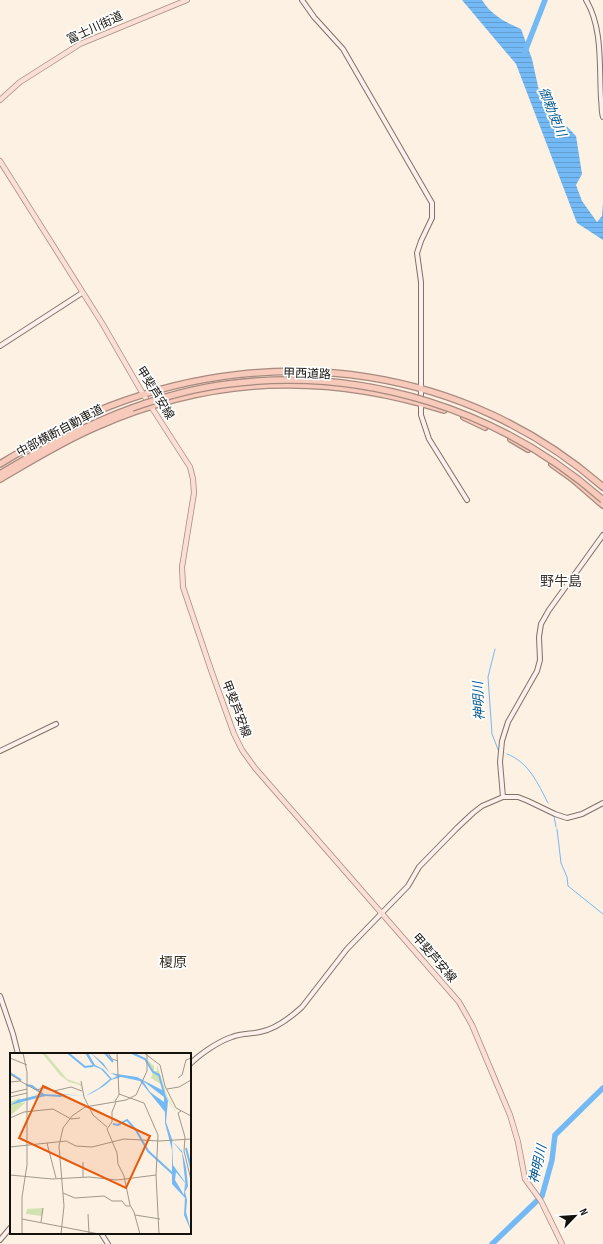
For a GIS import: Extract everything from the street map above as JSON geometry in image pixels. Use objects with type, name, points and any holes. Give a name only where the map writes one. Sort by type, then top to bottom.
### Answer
[{"type":"highway","name":"甲西道路","points":[[0,464],[74,422],[143,394],[182,383],[238,373],[317,371],[382,379],[422,388],[474,407],[522,430],[566,459],[603,487]]},
{"type":"highway","name":"中部横断自動車道","points":[[0,477],[33,454],[80,429],[132,408],[180,393],[248,382],[311,381],[351,384],[377,388],[410,396],[469,415],[525,443],[561,466],[603,500]]},
{"type":"highway","name":"甲西道路","points":[[0,477],[95,427],[127,414],[169,400],[249,386],[280,384],[330,385],[358,389],[421,403],[468,419],[511,439],[555,467],[573,479],[603,505]]},
{"type":"main road","name":"富士川街道","points":[[0,100],[25,78],[84,42],[186,0]]},
{"type":"main road","name":"甲斐芦安線","points":[[0,161],[143,394],[186,460],[192,476],[194,493],[182,567],[183,587],[238,743],[255,768],[459,1002],[472,1025],[499,1086],[516,1132],[525,1179],[541,1202],[562,1244]]},
{"type":"street","points":[[302,0],[314,17],[329,32],[342,49],[432,203],[432,218],[417,253],[421,282],[421,415],[429,439],[467,500]]},
{"type":"street","points":[[586,0],[591,6],[598,29],[603,117]]},
{"type":"street","points":[[0,346],[82,293]]},
{"type":"street","points":[[503,797],[500,762],[502,741],[508,722],[537,672],[540,660],[539,637],[541,624],[549,610],[603,535]]},
{"type":"street","points":[[0,751],[56,724]]},
{"type":"street","points":[[191,1063],[198,1057],[231,1037],[267,1031],[276,1027],[296,1013],[347,949],[408,886],[419,867],[456,828],[482,806],[503,797],[518,797],[567,818],[582,814],[603,802]]},
{"type":"street","points":[[0,996],[18,1053]]},
{"type":"street","points":[[0,1240],[10,1229]]},
{"type":"street","points":[[102,1234],[108,1244]]},
{"type":"water","name":"御勅使川","points":[[462,0],[482,0],[499,18],[521,29],[532,59],[541,100],[576,136],[582,174],[576,185],[582,201],[597,222],[602,216],[603,202],[603,240],[577,223],[516,64]]},
{"type":"waterway","points":[[524,54],[545,0]]},
{"type":"waterway","name":"神明川","points":[[495,649],[488,677],[492,734],[499,752]]},
{"type":"waterway","name":"神明川","points":[[507,754],[521,762],[527,768],[532,774],[548,803]]},
{"type":"waterway","name":"神明川","points":[[554,816],[556,827]]},
{"type":"waterway","name":"神明川","points":[[557,829],[561,863],[567,877],[568,886],[603,914]]},
{"type":"waterway","name":"神明川","points":[[492,1244],[542,1196],[552,1160],[555,1135],[603,1088]]},
{"type":"district","name":"野牛島","points":[[561,581]]},
{"type":"district","name":"榎原","points":[[173,962]]}]
